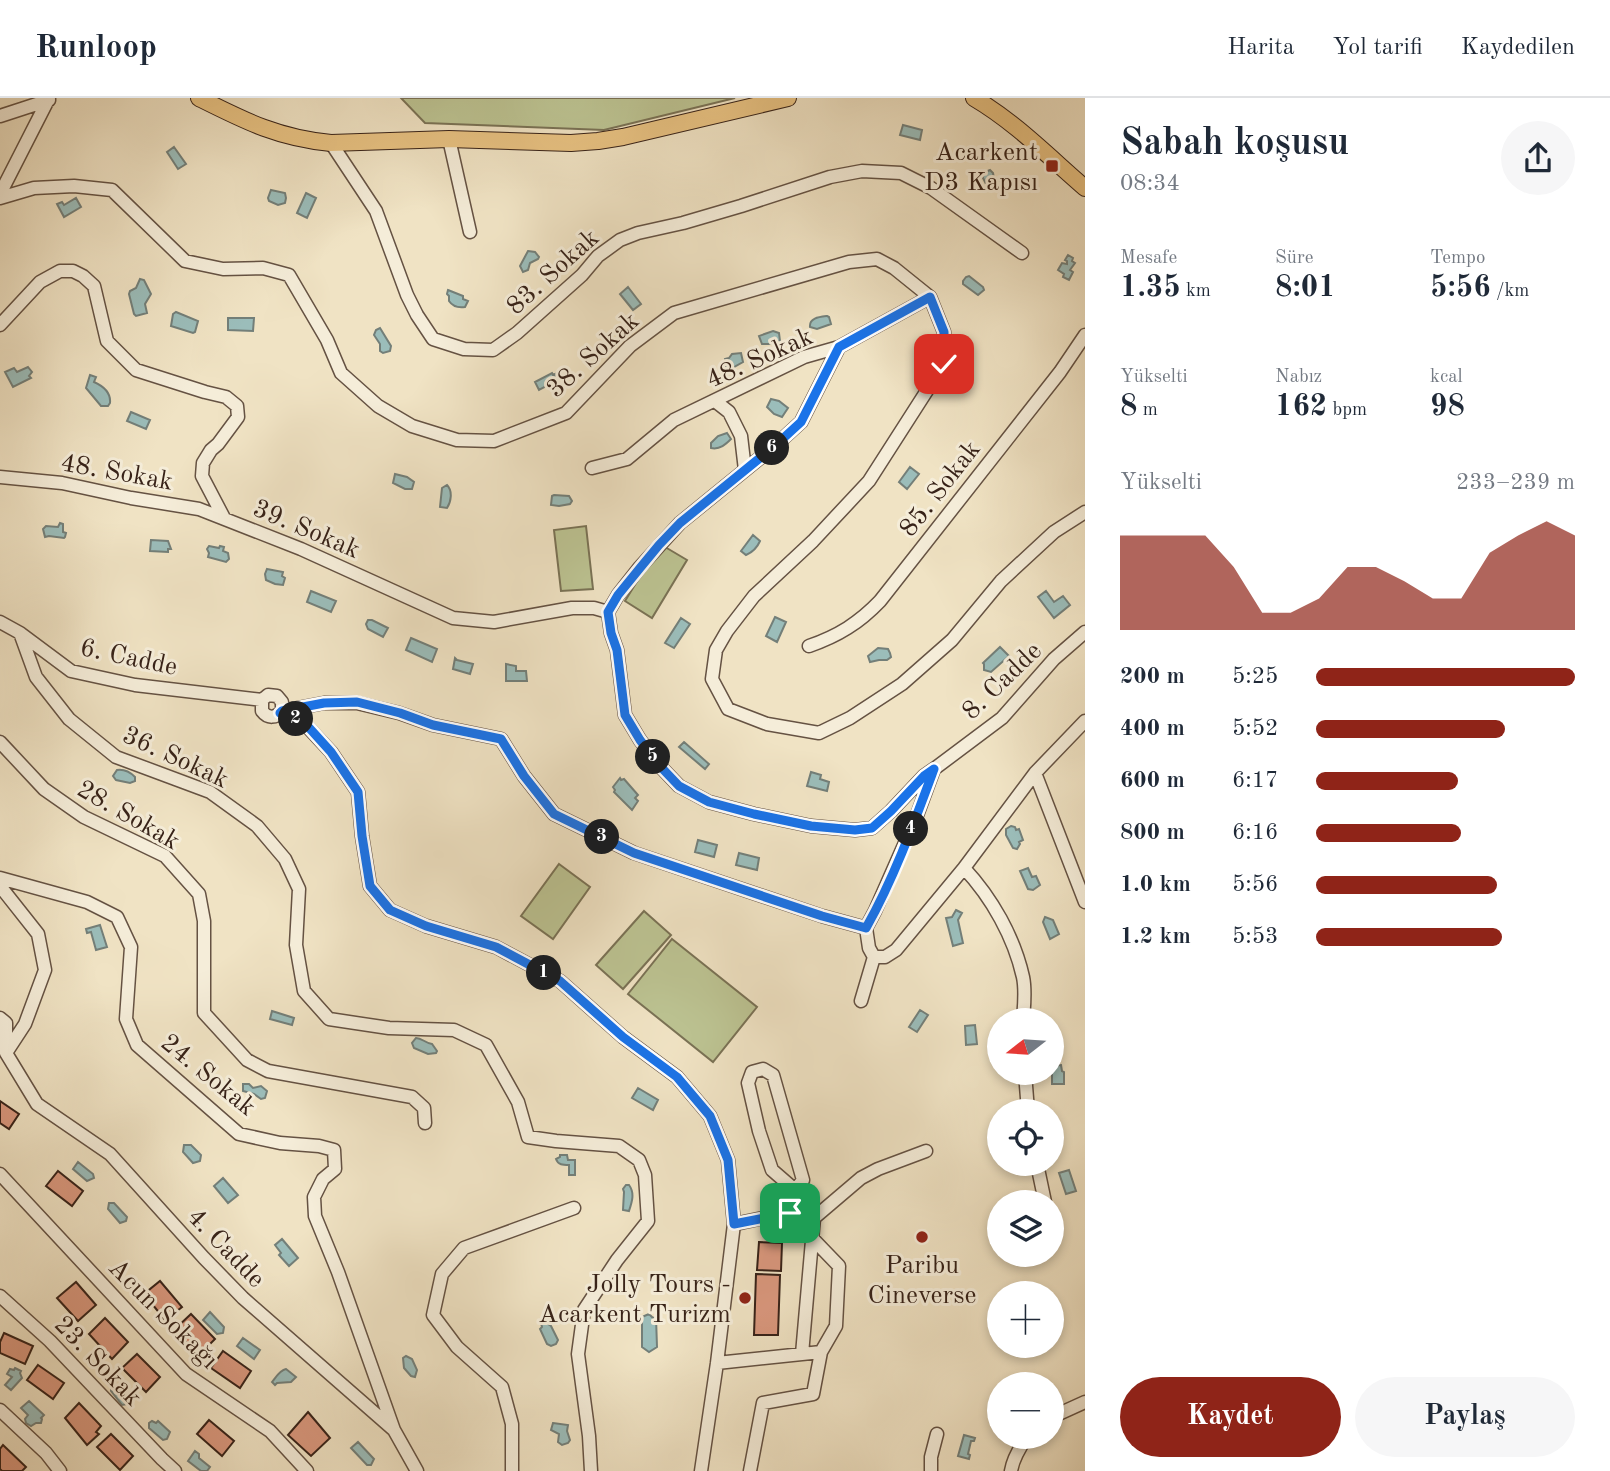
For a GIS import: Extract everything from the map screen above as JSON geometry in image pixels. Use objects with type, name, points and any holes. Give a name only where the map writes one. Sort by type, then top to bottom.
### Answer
[{"type":"main road","points":[[199,98],[254,125],[331,143],[449,139],[560,143],[598,141],[788,98]]},
{"type":"main road","points":[[974,98],[995,104],[1010,122],[1085,188]]},
{"type":"street","points":[[0,116],[49,99]]},
{"type":"street","points":[[0,196],[49,99]]},
{"type":"street","points":[[449,139],[470,232]]},
{"type":"street","name":"83. Sokak","points":[[331,143],[376,211],[416,316],[433,339],[464,349],[493,349],[517,333],[582,275],[598,256],[620,240],[741,206],[830,177],[862,171],[901,173],[932,188],[1022,253]]},
{"type":"street","name":"38. Sokak","points":[[0,196],[34,188],[74,186],[112,190],[185,261],[223,269],[263,268],[289,275],[327,340],[341,373],[378,406],[412,426],[457,440],[495,441],[566,413],[629,346],[674,313],[849,262],[877,259],[894,268],[930,297],[944,332],[944,364],[869,481],[813,541],[754,596],[716,650],[712,679],[728,709],[767,724],[819,733],[850,718],[902,684],[952,640],[1001,581],[1054,532],[1085,512]]},
{"type":"street","name":"39. Sokak","points":[[0,325],[40,282],[60,271],[73,271],[94,286],[107,341],[136,370],[226,397],[237,406],[238,417],[203,463],[202,476],[224,518],[302,549],[453,618],[494,622],[572,608],[594,608],[608,612]]},
{"type":"street","points":[[839,347],[930,297]]},
{"type":"street","name":"85. Sokak","points":[[809,646],[847,629],[880,601],[1060,372],[1085,335]]},
{"type":"street","name":"48. Sokak","points":[[592,468],[627,459],[674,420],[804,357],[839,347]]},
{"type":"street","name":"48. Sokak","points":[[608,612],[632,577],[673,530],[801,422],[839,347]]},
{"type":"street","points":[[715,401],[729,412],[741,436],[745,470]]},
{"type":"street","name":"48. Sokak","points":[[0,477],[62,482],[131,498],[199,509],[224,518]]},
{"type":"street","points":[[608,612],[617,650],[625,715],[658,764],[679,786],[709,802],[811,826],[855,830],[872,828],[934,769]]},
{"type":"street","name":"6. Cadde","points":[[0,622],[20,633],[71,671],[135,685],[262,701]]},
{"type":"street","name":"8. Cadde","points":[[934,769],[1002,718],[1054,659],[1085,632]]},
{"type":"street","name":"36. Sokak","points":[[20,633],[36,677],[69,719],[116,757],[210,792],[257,826],[285,859],[299,889],[296,945],[304,990],[330,1019],[389,1028],[454,1030],[486,1045],[518,1102],[528,1137],[619,1146],[639,1160],[645,1175],[648,1221],[617,1260],[584,1310],[578,1354],[591,1471]]},
{"type":"street","points":[[324,703],[268,695],[262,701],[261,708],[264,714],[271,717],[281,712],[324,703],[357,702],[433,725],[501,739],[524,776],[554,814],[634,853],[822,916],[866,928]]},
{"type":"street","points":[[277,696],[282,702],[281,712]]},
{"type":"street","points":[[281,712],[303,721],[331,752],[358,792],[370,886],[390,910],[426,926],[496,947],[560,981],[623,1037],[677,1077],[710,1116],[728,1160],[734,1224],[701,1471]]},
{"type":"street","points":[[874,957],[885,957],[896,950],[964,868],[1035,773],[1085,721]]},
{"type":"street","name":"28. Sokak","points":[[0,742],[44,789],[84,817],[165,856],[199,894],[204,920],[204,1013],[247,1060],[268,1071],[412,1097],[424,1108],[425,1123]]},
{"type":"street","points":[[861,1001],[874,957],[869,948],[866,928],[916,818],[934,769]]},
{"type":"street","points":[[1035,773],[1085,902]]},
{"type":"street","points":[[964,868],[978,883],[1012,941],[1023,979],[1023,1008]]},
{"type":"street","name":"24. Sokak","points":[[0,878],[87,902],[117,917],[131,947],[126,1019],[137,1045],[239,1134],[334,1150],[335,1169],[323,1179],[314,1197],[315,1216],[338,1272],[394,1430]]},
{"type":"street","points":[[0,886],[38,934],[45,970],[24,1024],[3,1054]]},
{"type":"street","points":[[0,1018],[6,1023],[3,1054]]},
{"type":"street","name":"4. Cadde","points":[[3,1054],[37,1104],[110,1154],[243,1298],[394,1430],[417,1471]]},
{"type":"street","points":[[790,1213],[795,1190],[803,1180],[774,1075],[763,1069],[752,1072],[748,1083],[759,1131],[772,1170],[795,1190]]},
{"type":"street","points":[[802,1354],[814,1218],[861,1178],[926,1151]]},
{"type":"street","name":"Acun Sokağı","points":[[0,1174],[186,1374],[270,1431],[307,1471]]},
{"type":"street","points":[[512,1471],[512,1424],[502,1387],[457,1347],[433,1315],[443,1274],[464,1248],[574,1208]]},
{"type":"street","points":[[734,1224],[790,1213],[814,1218]]},
{"type":"street","points":[[750,1471],[763,1403],[813,1394],[821,1352],[836,1326],[839,1266],[812,1238]]},
{"type":"street","name":"23. Sokak","points":[[0,1296],[50,1341],[163,1465],[175,1471]]},
{"type":"street","points":[[717,1363],[821,1352]]},
{"type":"street","points":[[1064,1412],[1085,1402]]},
{"type":"street","points":[[0,1410],[60,1471]]},
{"type":"street","points":[[931,1471],[931,1457],[937,1434]]},
{"type":"street","points":[[1012,1471],[1019,1449]]},
{"type":"green space","points":[[401,98],[735,98],[604,130],[425,123]]},
{"type":"green space","points":[[586,526],[593,589],[561,591],[554,530]]},
{"type":"green space","points":[[660,544],[687,560],[652,618],[625,601]]},
{"type":"green space","points":[[559,864],[590,887],[553,939],[521,916]]},
{"type":"green space","points":[[644,911],[671,935],[623,989],[596,965]]},
{"type":"green space","points":[[672,939],[757,1007],[713,1062],[628,994]]},
{"type":"water","points":[[903,125],[922,130],[920,140],[900,135]]},
{"type":"water","points":[[174,147],[186,164],[178,169],[167,152]]},
{"type":"water","points":[[990,170],[994,178],[999,180],[996,187],[986,184],[983,178],[983,173]]},
{"type":"water","points":[[271,190],[285,193],[285,203],[278,205],[269,201]]},
{"type":"water","points":[[306,193],[316,198],[307,218],[297,213]]},
{"type":"water","points":[[76,198],[81,207],[64,217],[57,204],[62,202],[64,205]]},
{"type":"water","points":[[528,251],[535,252],[539,257],[523,272],[520,266]]},
{"type":"water","points":[[1068,255],[1075,263],[1070,270],[1073,272],[1069,280],[1058,270],[1062,263],[1067,264],[1065,260]]},
{"type":"water","points":[[969,276],[983,287],[984,290],[978,295],[963,284]]},
{"type":"water","points":[[140,279],[144,280],[151,294],[145,304],[147,313],[136,316],[129,294]]},
{"type":"water","points":[[628,287],[641,304],[633,310],[620,294]]},
{"type":"water","points":[[448,290],[468,301],[465,307],[456,307],[449,301]]},
{"type":"water","points":[[176,312],[198,321],[195,332],[171,326],[173,314]]},
{"type":"water","points":[[827,316],[831,324],[817,329],[810,327],[813,320]]},
{"type":"water","points":[[228,318],[254,318],[253,331],[228,330]]},
{"type":"water","points":[[380,328],[391,346],[390,351],[383,353],[374,335]]},
{"type":"water","points":[[773,331],[779,333],[780,341],[762,344],[759,336]]},
{"type":"water","points":[[741,353],[743,362],[726,368],[725,359],[732,354]]},
{"type":"water","points":[[28,367],[32,372],[29,376],[31,378],[13,387],[5,372],[14,368],[17,372]]},
{"type":"water","points":[[555,374],[556,381],[539,390],[535,382]]},
{"type":"water","points":[[90,375],[96,377],[94,382],[108,393],[108,406],[101,406],[86,388]]},
{"type":"water","points":[[771,399],[788,408],[782,417],[767,407]]},
{"type":"water","points":[[131,412],[150,420],[146,429],[127,421]]},
{"type":"water","points":[[727,433],[731,439],[725,445],[711,448],[711,443],[718,436]]},
{"type":"water","points":[[910,467],[919,474],[907,489],[899,482]]},
{"type":"water","points":[[395,474],[414,482],[412,489],[405,489],[393,483]]},
{"type":"water","points":[[447,485],[451,493],[450,503],[447,508],[440,507],[442,488]]},
{"type":"water","points":[[554,495],[569,496],[572,501],[570,504],[551,505]]},
{"type":"water","points":[[60,523],[66,533],[64,538],[45,537],[43,529],[46,526],[58,527]]},
{"type":"water","points":[[753,535],[760,541],[754,550],[746,555],[741,551]]},
{"type":"water","points":[[151,540],[168,541],[171,549],[168,549],[168,552],[150,551]]},
{"type":"water","points":[[209,546],[224,547],[223,551],[228,553],[229,559],[226,562],[208,557]]},
{"type":"water","points":[[267,569],[283,572],[283,585],[266,580]]},
{"type":"water","points":[[311,591],[336,601],[331,612],[307,602]]},
{"type":"water","points":[[1046,591],[1054,602],[1063,596],[1070,605],[1054,618],[1038,597]]},
{"type":"water","points":[[775,617],[786,622],[777,642],[766,636]]},
{"type":"water","points":[[681,618],[690,624],[674,648],[665,643]]},
{"type":"water","points":[[368,620],[388,628],[383,637],[368,629]]},
{"type":"water","points":[[411,638],[437,649],[432,662],[406,650]]},
{"type":"water","points":[[1000,647],[1009,656],[991,672],[984,670],[983,663]]},
{"type":"water","points":[[878,648],[888,649],[891,657],[870,662],[868,656]]},
{"type":"water","points":[[455,658],[473,664],[470,674],[453,669]]},
{"type":"water","points":[[506,664],[516,666],[516,671],[526,671],[527,681],[506,681]]},
{"type":"water","points":[[684,742],[709,764],[705,769],[679,747]]},
{"type":"water","points":[[117,770],[129,772],[135,777],[135,781],[130,783],[116,780],[113,776]]},
{"type":"water","points":[[811,772],[821,775],[820,779],[829,782],[827,791],[807,786]]},
{"type":"water","points":[[620,778],[638,795],[635,798],[638,801],[632,810],[614,792],[613,787]]},
{"type":"water","points":[[1011,826],[1019,829],[1023,840],[1019,842],[1017,849],[1013,848],[1006,835],[1006,829]]},
{"type":"water","points":[[698,840],[717,845],[714,857],[695,852]]},
{"type":"water","points":[[739,853],[759,858],[757,870],[736,865]]},
{"type":"water","points":[[1028,868],[1040,885],[1033,890],[1028,889],[1020,871]]},
{"type":"water","points":[[956,910],[962,913],[958,920],[963,943],[953,946],[946,918],[952,917]]},
{"type":"water","points":[[1045,917],[1053,920],[1059,934],[1050,939],[1043,922]]},
{"type":"water","points":[[100,925],[107,947],[96,950],[91,932],[87,933],[86,929]]},
{"type":"water","points":[[920,1010],[928,1015],[917,1032],[909,1027]]},
{"type":"water","points":[[272,1011],[294,1018],[292,1025],[270,1019]]},
{"type":"water","points":[[975,1025],[977,1044],[966,1045],[965,1026]]},
{"type":"water","points":[[416,1038],[432,1044],[436,1053],[428,1054],[414,1048],[412,1043]]},
{"type":"water","points":[[243,1084],[249,1084],[253,1088],[261,1086],[267,1091],[265,1098],[261,1099],[243,1091]]},
{"type":"water","points":[[638,1088],[658,1100],[653,1110],[632,1098]]},
{"type":"water","points":[[184,1145],[191,1145],[201,1155],[200,1161],[193,1163],[183,1152]]},
{"type":"water","points":[[560,1155],[567,1155],[568,1160],[575,1160],[575,1175],[569,1175],[569,1165],[557,1161]]},
{"type":"water","points":[[78,1162],[93,1174],[94,1178],[87,1181],[73,1169]]},
{"type":"water","points":[[1069,1170],[1076,1191],[1066,1194],[1060,1176],[1064,1176],[1064,1172]]},
{"type":"water","points":[[223,1178],[238,1195],[228,1203],[214,1186]]},
{"type":"water","points":[[626,1185],[631,1188],[632,1194],[629,1211],[623,1210],[623,1189]]},
{"type":"water","points":[[109,1203],[114,1203],[127,1217],[126,1221],[120,1223],[108,1209]]},
{"type":"water","points":[[282,1239],[298,1258],[289,1266],[279,1255],[281,1253],[275,1245]]},
{"type":"water","points":[[210,1312],[224,1327],[223,1333],[217,1334],[203,1320]]},
{"type":"water","points":[[649,1314],[653,1318],[656,1317],[657,1347],[649,1352],[642,1347],[642,1317]]},
{"type":"water","points":[[544,1321],[549,1322],[558,1340],[551,1346],[547,1344],[540,1329]]},
{"type":"water","points":[[243,1338],[260,1350],[254,1359],[237,1346]]},
{"type":"water","points":[[406,1356],[412,1359],[417,1370],[415,1377],[404,1368],[403,1358]]},
{"type":"water","points":[[10,1369],[21,1371],[22,1378],[11,1390],[5,1385],[12,1377],[7,1374]]},
{"type":"water","points":[[286,1369],[296,1377],[291,1382],[275,1385],[272,1382]]},
{"type":"water","points":[[117,1385],[129,1398],[128,1404],[122,1405],[111,1391],[111,1386]]},
{"type":"water","points":[[29,1401],[44,1415],[41,1423],[31,1426],[26,1423],[28,1415],[21,1408]]},
{"type":"water","points":[[152,1421],[158,1421],[170,1432],[167,1439],[163,1440],[149,1428]]},
{"type":"water","points":[[553,1423],[568,1425],[568,1443],[562,1445],[558,1442],[559,1434],[551,1430]]},
{"type":"water","points":[[964,1435],[975,1438],[971,1441],[969,1459],[958,1456]]},
{"type":"water","points":[[358,1442],[374,1459],[371,1465],[367,1465],[351,1448]]},
{"type":"water","points":[[195,1451],[210,1467],[207,1471],[201,1471],[188,1461]]},
{"type":"building","points":[[0,1101],[19,1114],[9,1129],[0,1123]]},
{"type":"building","points":[[58,1171],[83,1191],[72,1206],[46,1186]]},
{"type":"building","points":[[759,1242],[782,1243],[781,1271],[757,1270]]},
{"type":"building","points":[[756,1274],[780,1275],[778,1335],[754,1335]]},
{"type":"building","points":[[160,1281],[182,1307],[165,1320],[144,1294]]},
{"type":"building","points":[[76,1282],[96,1305],[78,1321],[57,1298]]},
{"type":"building","points":[[191,1314],[215,1339],[199,1355],[174,1330]]},
{"type":"building","points":[[105,1318],[128,1342],[112,1359],[89,1334]]},
{"type":"building","points":[[4,1333],[33,1346],[25,1364],[0,1353],[0,1342]]},
{"type":"building","points":[[223,1351],[251,1371],[240,1388],[211,1368]]},
{"type":"building","points":[[137,1354],[160,1377],[146,1392],[122,1368]]},
{"type":"building","points":[[38,1365],[64,1383],[53,1399],[27,1380]]},
{"type":"building","points":[[79,1403],[101,1426],[96,1432],[99,1434],[87,1445],[65,1418]]},
{"type":"building","points":[[308,1412],[330,1438],[311,1456],[288,1435]]},
{"type":"building","points":[[209,1420],[234,1441],[222,1456],[197,1434]]},
{"type":"building","points":[[111,1434],[133,1456],[120,1470],[97,1447]]},
{"type":"building","points":[[3,1445],[26,1467],[22,1471],[0,1469],[0,1449]]},
{"type":"place","name":"Acarkent D3 Kapısı","points":[[1052,166]]},
{"type":"place","name":"Paribu Cineverse","points":[[922,1237]]},
{"type":"place","name":"Jolly Tours - Acarkent Turizm","points":[[745,1298]]},
{"type":"route","points":[[790,1213],[734,1224],[728,1160],[710,1116],[677,1077],[623,1037],[560,981],[496,947],[426,926],[390,910],[370,886],[358,792],[331,752],[303,721],[280,713],[324,703],[357,702],[433,725],[501,739],[524,776],[554,814],[634,853],[822,916],[866,928],[916,818],[934,769],[872,828],[855,830],[811,826],[709,802],[679,786],[658,764],[625,715],[617,650],[608,612],[618,595],[680,523],[801,422],[839,347],[930,297],[944,332],[944,364]]}]
